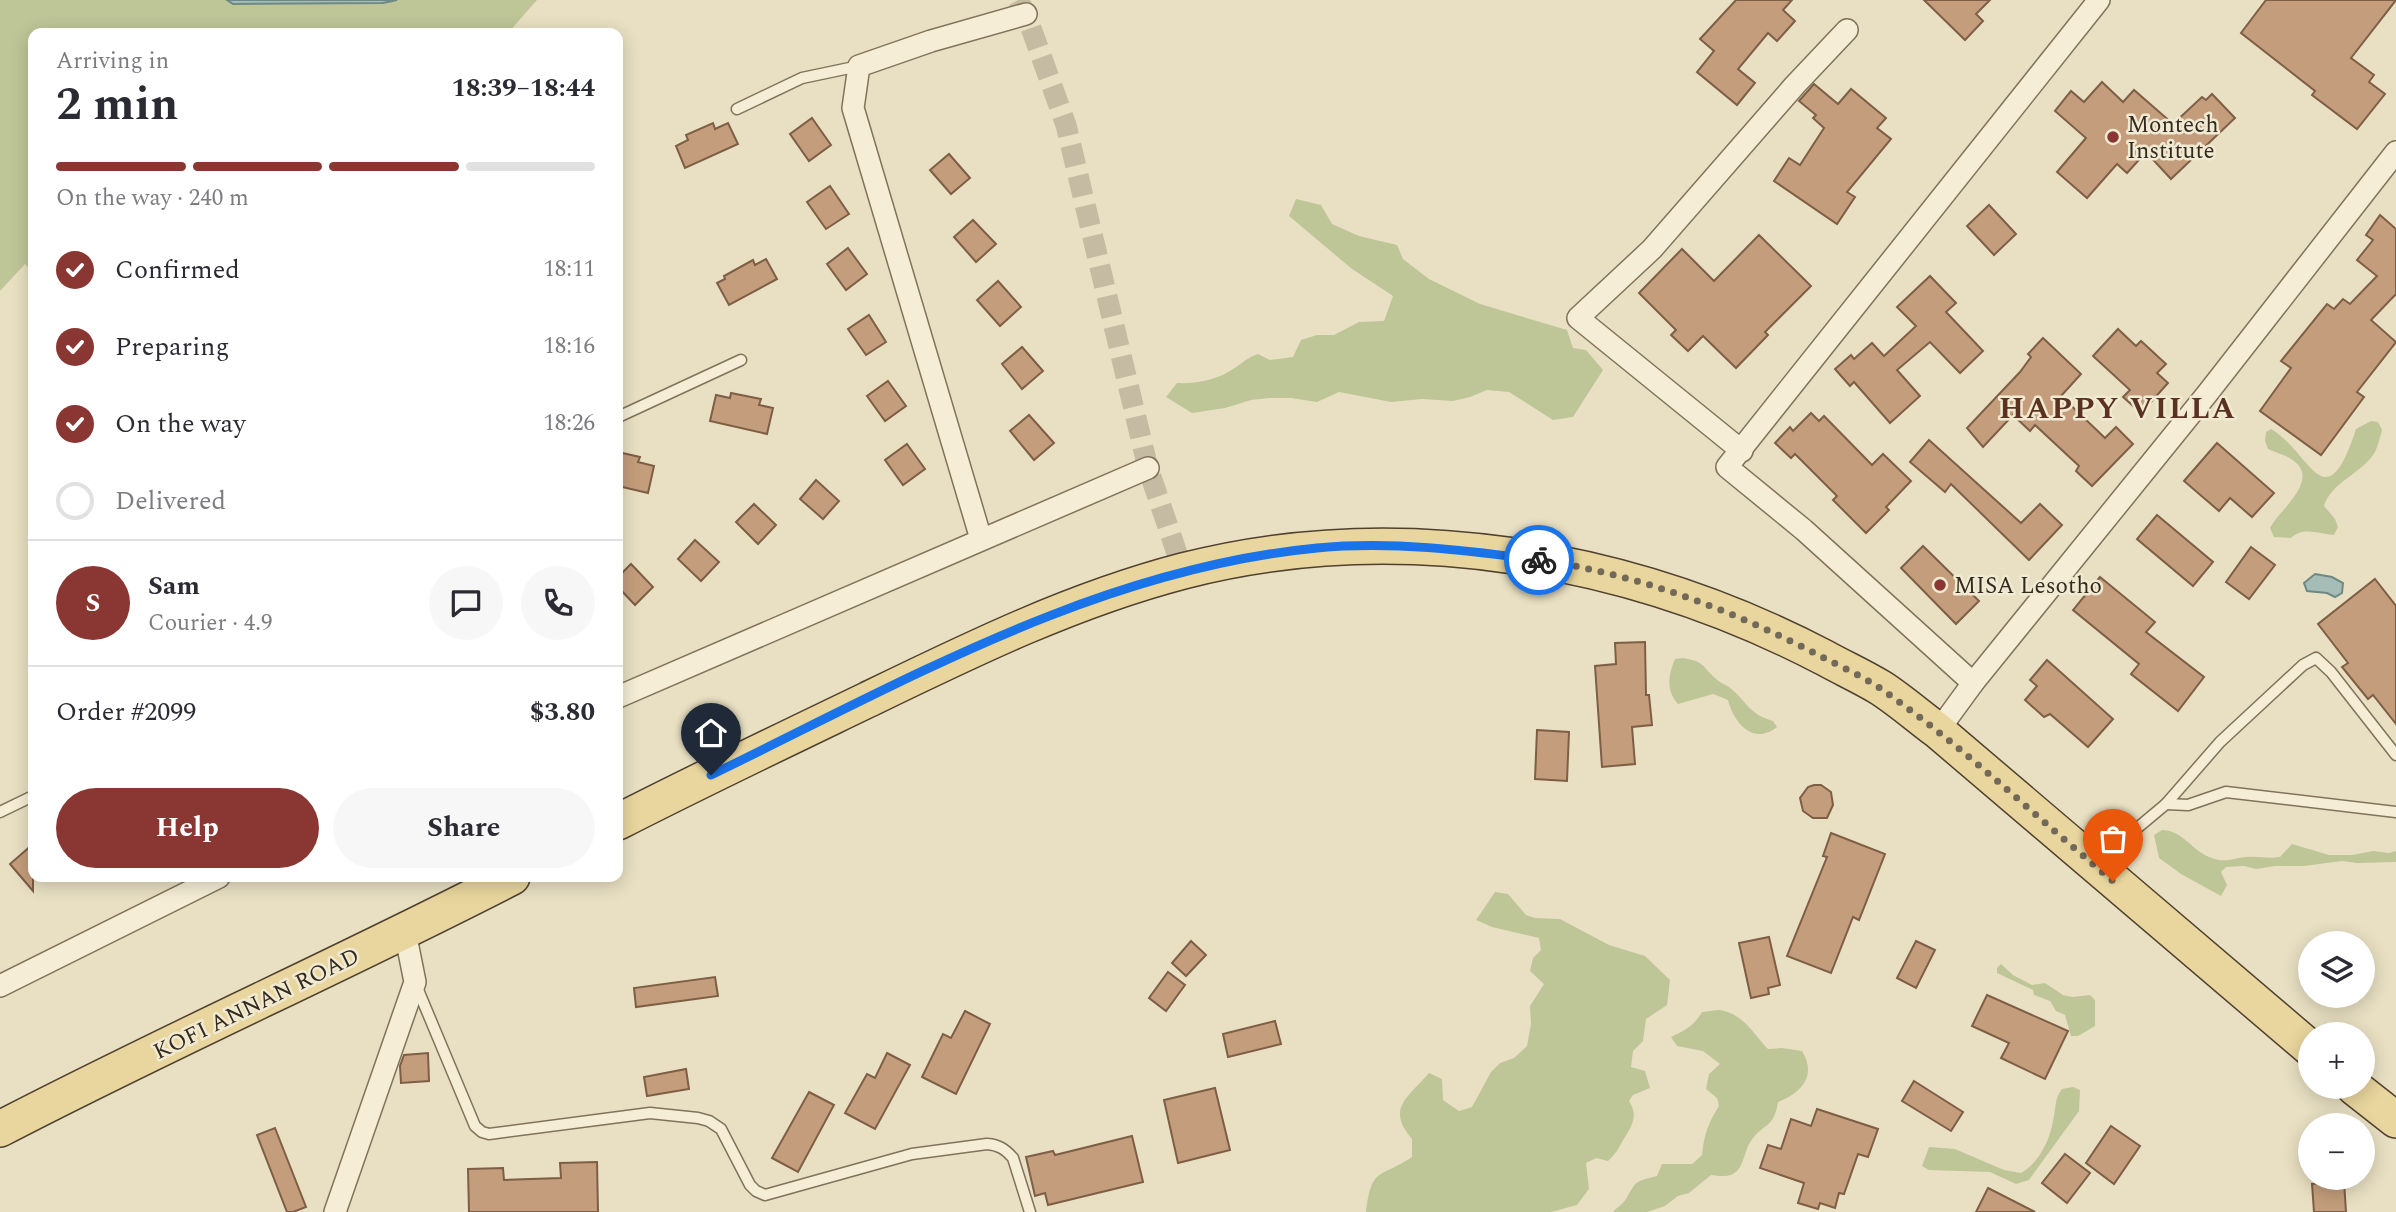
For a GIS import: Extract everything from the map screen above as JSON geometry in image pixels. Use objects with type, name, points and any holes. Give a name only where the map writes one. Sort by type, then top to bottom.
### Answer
[{"type":"main road","points":[[623,820],[981,644],[1072,606],[1183,571],[1318,548],[1416,546],[1482,552],[1548,561],[1656,587],[1779,634],[1882,689],[1938,731],[2298,1038]]},
{"type":"main road","name":"KOFI ANNAN ROAD","points":[[0,1129],[502,882]]},
{"type":"main road","points":[[2370,1099],[2396,1119]]},
{"type":"street","points":[[1973,683],[1804,530],[1727,467],[2099,0]]},
{"type":"street","points":[[981,539],[853,108],[859,66],[931,41],[1026,14]]},
{"type":"street","points":[[1742,451],[1578,318],[1652,249],[1795,85],[1847,30]]},
{"type":"street","points":[[1938,731],[1973,683],[2207,394],[2396,152]]},
{"type":"street","points":[[623,695],[1148,468]]},
{"type":"street","points":[[0,986],[209,882]]},
{"type":"street","points":[[335,1212],[415,982],[405,932]]},
{"type":"lane","points":[[737,109],[802,78],[859,66]]},
{"type":"lane","points":[[623,415],[741,360]]},
{"type":"lane","points":[[2094,865],[2166,804],[2220,742],[2315,657],[2331,672],[2396,755]]},
{"type":"lane","points":[[2166,804],[2188,805],[2225,792],[2396,812]]},
{"type":"lane","points":[[0,812],[28,798]]},
{"type":"lane","points":[[415,982],[475,1126],[482,1132],[489,1134],[650,1113],[698,1118],[721,1129],[750,1185],[765,1195],[912,1154],[997,1145],[1013,1158],[1030,1212]]},
{"type":"green space","points":[[0,0],[227,0],[233,4],[537,0],[512,28],[28,28],[28,267],[25,264],[0,291]]},
{"type":"green space","points":[[1296,199],[1321,205],[1332,224],[1359,236],[1397,245],[1403,259],[1429,279],[1480,304],[1567,330],[1573,348],[1586,350],[1603,370],[1573,417],[1553,420],[1509,392],[1487,390],[1453,401],[1422,399],[1391,402],[1339,392],[1317,402],[1269,398],[1192,413],[1166,397],[1177,383],[1213,379],[1258,354],[1270,360],[1293,357],[1301,340],[1317,335],[1334,335],[1359,322],[1384,321],[1393,296],[1352,269],[1289,216]]},
{"type":"green space","points":[[2371,421],[2378,422],[2382,430],[2375,452],[2363,466],[2333,490],[2324,506],[2338,527],[2334,535],[2301,532],[2291,538],[2274,537],[2270,528],[2295,495],[2302,477],[2301,469],[2294,461],[2268,449],[2266,432],[2271,429],[2285,439],[2316,473],[2326,477],[2335,473],[2345,457],[2356,429]]},
{"type":"green space","points":[[1683,658],[1702,665],[1753,711],[1773,721],[1777,727],[1760,734],[1753,733],[1740,724],[1728,700],[1713,694],[1678,704],[1671,694],[1670,677],[1675,659]]},
{"type":"green space","points":[[2162,830],[2175,833],[2203,854],[2219,860],[2280,857],[2292,844],[2329,855],[2396,851],[2396,862],[2342,861],[2256,869],[2244,866],[2226,867],[2221,872],[2227,885],[2221,896],[2181,874],[2159,858],[2154,835]]},
{"type":"green space","points":[[1495,892],[1508,894],[1526,915],[1560,919],[1609,945],[1645,956],[1670,980],[1667,1005],[1646,1019],[1643,1041],[1633,1051],[1631,1067],[1645,1071],[1650,1088],[1633,1095],[1629,1101],[1633,1111],[1632,1124],[1614,1155],[1608,1161],[1596,1158],[1586,1163],[1589,1189],[1577,1205],[1551,1212],[1366,1212],[1374,1180],[1412,1157],[1412,1139],[1400,1119],[1400,1111],[1408,1096],[1429,1073],[1442,1079],[1443,1100],[1459,1111],[1472,1107],[1491,1072],[1500,1063],[1514,1058],[1527,1046],[1531,1024],[1530,1006],[1544,984],[1530,971],[1533,958],[1541,950],[1539,938],[1492,927],[1476,920]]},
{"type":"green space","points":[[2001,964],[2013,975],[2032,985],[2045,983],[2063,995],[2072,997],[2090,995],[2095,1000],[2095,1026],[2078,1036],[2071,1036],[2065,1015],[2056,1011],[2050,1001],[2034,995],[2033,990],[1997,973]]},
{"type":"green space","points":[[1718,1010],[1740,1019],[1768,1049],[1802,1051],[1808,1068],[1805,1082],[1794,1094],[1778,1102],[1774,1117],[1755,1135],[1737,1171],[1725,1176],[1711,1175],[1689,1193],[1647,1212],[1613,1212],[1625,1201],[1637,1183],[1657,1176],[1662,1164],[1692,1164],[1702,1155],[1707,1129],[1719,1106],[1717,1098],[1706,1089],[1709,1074],[1720,1064],[1703,1051],[1677,1046],[1671,1037],[1692,1025],[1702,1012]]},
{"type":"green space","points":[[2073,1087],[2080,1090],[2079,1111],[2029,1180],[2016,1184],[1990,1172],[1929,1170],[1922,1166],[1929,1147],[1955,1149],[2004,1170],[2021,1173],[2038,1158],[2046,1143],[2059,1093],[2062,1089]]},
{"type":"water","points":[[227,0],[397,0],[383,3],[233,4]]},
{"type":"water","points":[[2315,574],[2332,577],[2343,583],[2342,593],[2335,597],[2327,593],[2307,591],[2304,583]]},
{"type":"building","points":[[1736,0],[1792,0],[1783,10],[1795,21],[1777,41],[1768,33],[1738,69],[1755,83],[1737,105],[1697,72],[1714,51],[1700,39]]},
{"type":"building","points":[[1924,0],[1990,0],[1976,14],[1983,21],[1965,40]]},
{"type":"building","points":[[2266,0],[2396,0],[2351,58],[2374,75],[2369,82],[2385,94],[2357,129],[2312,95],[2315,91],[2241,33]]},
{"type":"building","points":[[2102,82],[2123,102],[2134,90],[2173,124],[2202,97],[2206,100],[2212,94],[2235,118],[2171,179],[2146,152],[2127,173],[2117,164],[2087,198],[2057,172],[2086,138],[2055,111],[2071,91],[2084,102]]},
{"type":"building","points":[[1814,84],[1838,104],[1851,89],[1886,118],[1877,128],[1891,139],[1847,192],[1855,197],[1837,224],[1774,181],[1789,158],[1800,165],[1824,128],[1813,118],[1816,115],[1799,101]]},
{"type":"building","points":[[812,118],[831,145],[809,161],[790,134]]},
{"type":"building","points":[[713,123],[715,129],[728,123],[738,144],[685,168],[676,146],[688,140],[686,135]]},
{"type":"building","points":[[949,154],[970,178],[951,194],[930,170]]},
{"type":"building","points":[[830,186],[849,214],[826,229],[807,202]]},
{"type":"building","points":[[1989,205],[2016,234],[1994,255],[1967,226]]},
{"type":"building","points":[[2380,215],[2396,229],[2396,294],[2371,320],[2396,342],[2357,392],[2364,397],[2321,455],[2260,411],[2291,368],[2281,361],[2327,304],[2334,309],[2343,299],[2350,304],[2377,276],[2357,260],[2373,240],[2366,235]]},
{"type":"building","points":[[973,220],[996,244],[976,262],[954,237]]},
{"type":"building","points":[[1759,235],[1811,286],[1765,332],[1768,335],[1736,368],[1703,336],[1688,351],[1671,335],[1676,330],[1639,293],[1682,249],[1714,281]]},
{"type":"building","points":[[848,248],[867,274],[846,290],[827,264]]},
{"type":"building","points":[[766,259],[777,279],[729,305],[717,283],[725,279],[724,276],[753,260],[755,265]]},
{"type":"building","points":[[1930,276],[1956,303],[1946,312],[1983,351],[1960,373],[1930,342],[1897,370],[1920,396],[1890,423],[1854,382],[1850,386],[1835,369],[1851,355],[1854,359],[1872,343],[1884,356],[1916,326],[1897,307]]},
{"type":"building","points":[[998,281],[1021,307],[1000,326],[977,300]]},
{"type":"building","points":[[869,315],[886,342],[866,355],[848,329]]},
{"type":"building","points":[[2118,329],[2136,346],[2141,341],[2166,364],[2157,373],[2168,383],[2141,413],[2123,397],[2130,390],[2093,356]]},
{"type":"building","points":[[2043,338],[2081,374],[2061,396],[2105,438],[2116,427],[2133,444],[2092,486],[2076,471],[2079,466],[2035,425],[2030,431],[2013,415],[1983,447],[1967,428],[2020,372],[2031,357],[2028,354]]},
{"type":"building","points":[[1022,347],[1043,371],[1022,389],[1002,364]]},
{"type":"building","points":[[888,381],[906,406],[885,421],[867,396]]},
{"type":"building","points":[[731,393],[761,399],[759,405],[773,408],[767,434],[710,421],[716,395],[730,398]]},
{"type":"building","points":[[1811,413],[1819,421],[1824,416],[1872,465],[1883,454],[1911,481],[1886,507],[1889,510],[1866,533],[1833,500],[1837,496],[1795,454],[1791,458],[1775,443],[1790,427],[1793,431]]},
{"type":"building","points":[[1029,415],[1054,443],[1034,460],[1010,431]]},
{"type":"building","points":[[1929,440],[2021,523],[2040,504],[2062,525],[2029,560],[1951,484],[1945,492],[1910,462]]},
{"type":"building","points":[[2217,443],[2274,493],[2252,517],[2230,498],[2219,511],[2184,481]]},
{"type":"building","points":[[907,444],[925,469],[903,485],[885,460]]},
{"type":"building","points":[[623,453],[640,457],[638,462],[654,466],[648,493],[623,487]]},
{"type":"building","points":[[816,480],[839,501],[823,519],[800,499]]},
{"type":"building","points":[[754,504],[776,525],[758,544],[736,522]]},
{"type":"building","points":[[2157,515],[2213,562],[2193,586],[2137,539]]},
{"type":"building","points":[[695,540],[719,562],[701,581],[678,559]]},
{"type":"building","name":"MISA Lesotho","points":[[1923,546],[1979,601],[1956,624],[1901,568]]},
{"type":"building","points":[[2251,547],[2275,565],[2249,599],[2226,582]]},
{"type":"building","points":[[631,564],[653,587],[635,605],[623,592],[623,572]]},
{"type":"building","points":[[2100,577],[2155,622],[2146,632],[2204,677],[2178,711],[2131,674],[2139,664],[2073,610]]},
{"type":"building","points":[[2375,579],[2396,606],[2396,724],[2373,695],[2368,699],[2342,667],[2348,663],[2318,624]]},
{"type":"building","points":[[1645,642],[1646,695],[1649,695],[1652,725],[1632,727],[1635,764],[1602,767],[1595,666],[1616,664],[1615,643]]},
{"type":"building","points":[[2047,660],[2113,719],[2088,747],[2050,714],[2044,717],[2025,700],[2037,686],[2030,680]]},
{"type":"building","points":[[1537,730],[1569,732],[1567,781],[1535,779]]},
{"type":"building","points":[[1821,785],[1831,792],[1833,805],[1827,818],[1813,818],[1803,811],[1800,798],[1808,787]]},
{"type":"building","points":[[1831,833],[1885,854],[1859,920],[1853,917],[1831,973],[1787,956],[1827,857],[1823,856]]},
{"type":"building","points":[[28,848],[28,882],[33,882],[33,891],[10,864]]},
{"type":"building","points":[[1769,937],[1780,985],[1768,988],[1769,994],[1751,998],[1739,943]]},
{"type":"building","points":[[1191,941],[1206,955],[1186,976],[1172,963]]},
{"type":"building","points":[[1916,941],[1935,950],[1916,988],[1897,978]]},
{"type":"building","points":[[1168,972],[1185,985],[1166,1011],[1149,998]]},
{"type":"building","points":[[715,977],[718,996],[636,1007],[634,988]]},
{"type":"building","points":[[1987,995],[2068,1031],[2045,1079],[2001,1058],[2009,1043],[1972,1026]]},
{"type":"building","points":[[965,1011],[990,1024],[956,1094],[922,1077],[943,1034],[951,1038]]},
{"type":"building","points":[[1275,1021],[1281,1044],[1228,1057],[1223,1034]]},
{"type":"building","points":[[428,1053],[429,1081],[401,1083],[400,1066],[404,1055]]},
{"type":"building","points":[[887,1053],[910,1065],[875,1129],[845,1113],[867,1074],[875,1078]]},
{"type":"building","points":[[686,1069],[689,1089],[647,1096],[644,1077]]},
{"type":"building","points":[[1914,1081],[1963,1112],[1951,1131],[1902,1101]]},
{"type":"building","points":[[1215,1088],[1230,1150],[1178,1163],[1164,1100]]},
{"type":"building","points":[[809,1092],[834,1105],[798,1172],[772,1158]]},
{"type":"building","points":[[1817,1109],[1878,1129],[1868,1157],[1858,1154],[1844,1194],[1839,1193],[1835,1208],[1820,1203],[1818,1209],[1798,1203],[1804,1183],[1760,1168],[1768,1145],[1781,1149],[1791,1119],[1811,1126]]},
{"type":"building","points":[[2111,1126],[2140,1146],[2114,1184],[2086,1163]]},
{"type":"building","points":[[275,1128],[306,1207],[293,1212],[287,1212],[257,1135]]},
{"type":"building","points":[[1132,1136],[1143,1182],[1048,1205],[1045,1193],[1035,1196],[1026,1157],[1053,1151],[1055,1155]]},
{"type":"building","points":[[2065,1154],[2090,1173],[2067,1203],[2042,1183]]},
{"type":"building","points":[[597,1162],[598,1212],[469,1212],[468,1169],[503,1168],[504,1180],[561,1178],[560,1163]]},
{"type":"building","points":[[1988,1188],[2035,1212],[1976,1212]]},
{"type":"building","points":[[2312,1190],[2345,1190],[2346,1212],[2314,1212]]},
{"type":"tunnel","points":[[1018,0],[1026,14],[1066,125],[1148,468],[1183,571]]},
{"type":"way so far","points":[[1539,560],[1656,587],[1715,608],[1779,634],[1882,689],[1938,731],[2113,881]]},
{"type":"place","name":"Montech Institute","points":[[2113,137]]},
{"type":"place","name":"MISA Lesotho","points":[[1940,585]]},
{"type":"district","name":"HAPPY VILLA","points":[[2118,408]]},
{"type":"route","points":[[711,775],[981,644],[1072,606],[1183,571],[1318,548],[1416,546],[1539,560]]}]
